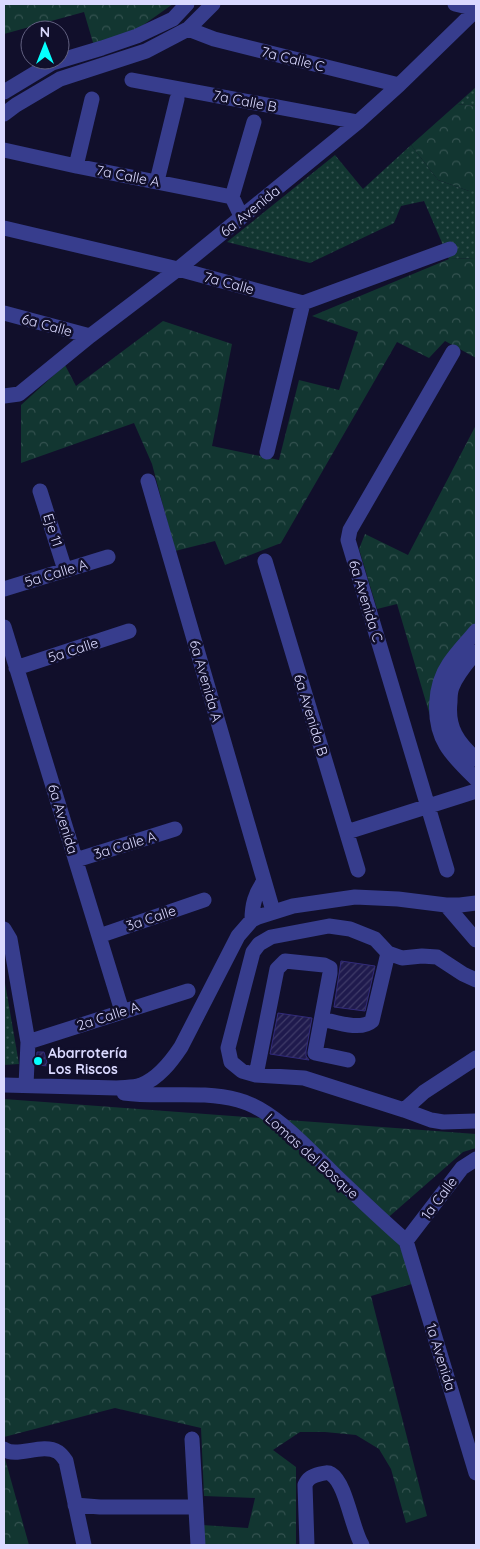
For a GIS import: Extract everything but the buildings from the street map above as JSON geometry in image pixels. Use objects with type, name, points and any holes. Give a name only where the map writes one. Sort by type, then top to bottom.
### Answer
[{"type":"street","points":[[187,4],[173,19],[137,36],[52,63],[5,90],[10,110],[60,79],[146,51],[188,30],[213,4]]},
{"type":"street","points":[[455,4],[476,9]]},
{"type":"street","name":"6a Avenida","points":[[7,396],[19,394],[90,336],[178,270],[241,216],[358,122],[399,85],[476,9]]},
{"type":"street","name":"7a Calle C","points":[[188,30],[214,39],[399,85]]},
{"type":"street","name":"7a Calle B","points":[[132,80],[358,122]]},
{"type":"street","points":[[76,166],[92,99]]},
{"type":"street","points":[[157,181],[177,99]]},
{"type":"street","points":[[241,216],[232,197],[254,122]]},
{"type":"street","name":"7a Calle A","points":[[4,150],[232,197]]},
{"type":"street","name":"7a Calle","points":[[4,228],[178,270],[303,303]]},
{"type":"street","points":[[267,452],[303,303],[450,249]]},
{"type":"street","name":"6a Calle","points":[[4,313],[90,336]]},
{"type":"street","name":"6a Avenida C","points":[[447,870],[348,540],[350,530],[454,352]]},
{"type":"street","name":"6a Avenida A","points":[[148,481],[273,911]]},
{"type":"street","name":"Eje 11","points":[[40,491],[65,570]]},
{"type":"street","name":"5a Calle A","points":[[4,589],[108,557]]},
{"type":"street","name":"6a Avenida B","points":[[265,561],[358,870]]},
{"type":"street","name":"6a Avenida","points":[[4,626],[122,1011]]},
{"type":"street","name":"5a Calle","points":[[16,668],[129,631]]},
{"type":"street","points":[[476,631],[449,664],[440,682],[436,707],[439,728],[446,745],[476,779]]},
{"type":"street","points":[[476,652],[461,670],[451,688],[449,709],[451,726],[456,739],[476,759]]},
{"type":"street","points":[[347,832],[476,791]]},
{"type":"street","name":"3a Calle A","points":[[76,860],[175,829]]},
{"type":"street","points":[[252,920],[252,905],[257,891],[264,880]]},
{"type":"street","points":[[4,1085],[117,1088],[142,1085],[171,1062],[181,1047],[238,936],[252,920],[273,911],[355,897],[398,899],[446,905],[476,904]]},
{"type":"street","name":"3a Calle","points":[[99,936],[204,900]]},
{"type":"street","points":[[446,905],[476,940]]},
{"type":"street","points":[[476,980],[437,957],[402,958],[388,953],[375,939],[350,929],[329,926],[271,937],[259,944],[253,952],[228,1048],[231,1062],[242,1070],[256,1075],[304,1078],[431,1120],[476,1122]]},
{"type":"street","points":[[5,930],[10,939],[28,1042],[26,1085]]},
{"type":"street","points":[[322,1019],[361,1026],[368,1025],[372,1021],[388,953]]},
{"type":"street","points":[[256,1075],[277,969],[285,961],[324,964],[330,968],[315,1053],[348,1060]]},
{"type":"street","name":"2a Calle A","points":[[28,1042],[188,991]]},
{"type":"street","points":[[404,1110],[424,1092],[476,1058]]},
{"type":"street","name":"Lomas del Bosque","points":[[86,1087],[143,1095],[212,1094],[240,1100],[255,1107],[291,1133],[406,1241]]},
{"type":"street","name":"1a Calle","points":[[406,1241],[462,1168],[476,1159]]},
{"type":"street","name":"1a Avenida","points":[[406,1241],[476,1473]]},
{"type":"street","points":[[192,1439],[198,1545]]},
{"type":"street","points":[[4,1449],[7,1451],[18,1451],[47,1448],[59,1452],[66,1461],[84,1545]]},
{"type":"street","points":[[307,1545],[305,1485],[308,1479],[314,1475],[327,1472],[332,1474],[340,1484],[362,1545]]},
{"type":"street","points":[[75,1505],[100,1507],[196,1507]]},
{"type":"green space","points":[[4,4],[173,4],[139,28],[94,46],[84,12],[55,20],[20,20],[20,30],[4,34]]},
{"type":"green space","points":[[476,87],[476,106],[457,104]]},
{"type":"green space","points":[[457,104],[476,106],[476,191],[469,191],[438,180],[411,145]]},
{"type":"green space","points":[[411,145],[438,180],[469,191],[476,191],[476,258],[449,259],[424,201],[401,206],[394,223],[310,263],[227,242],[335,155],[363,189]]},
{"type":"green space","points":[[476,258],[476,358],[445,341],[429,358],[397,342],[281,543],[225,565],[215,541],[175,551],[152,464],[134,423],[21,463],[21,405],[65,365],[76,386],[163,321],[232,344],[212,446],[279,460],[299,380],[339,390],[358,332],[312,316],[449,259]]},
{"type":"green space","points":[[476,425],[476,622],[452,651],[431,719],[397,604],[377,609],[359,549],[365,534],[408,555]]},
{"type":"green space","points":[[4,977],[19,1064],[4,1065]]},
{"type":"green space","points":[[4,1099],[476,1134],[476,1148],[463,1152],[383,1222],[397,1240],[415,1283],[371,1296],[427,1516],[406,1523],[391,1469],[379,1449],[356,1435],[300,1432],[273,1450],[296,1467],[296,1545],[204,1545],[202,1525],[248,1528],[255,1498],[204,1496],[201,1428],[115,1408],[4,1437]]},
{"type":"green space","points":[[4,1455],[29,1545],[4,1545]]},
{"type":"place","name":"Abarrotería Los Riscos","points":[[38,1061]]}]
